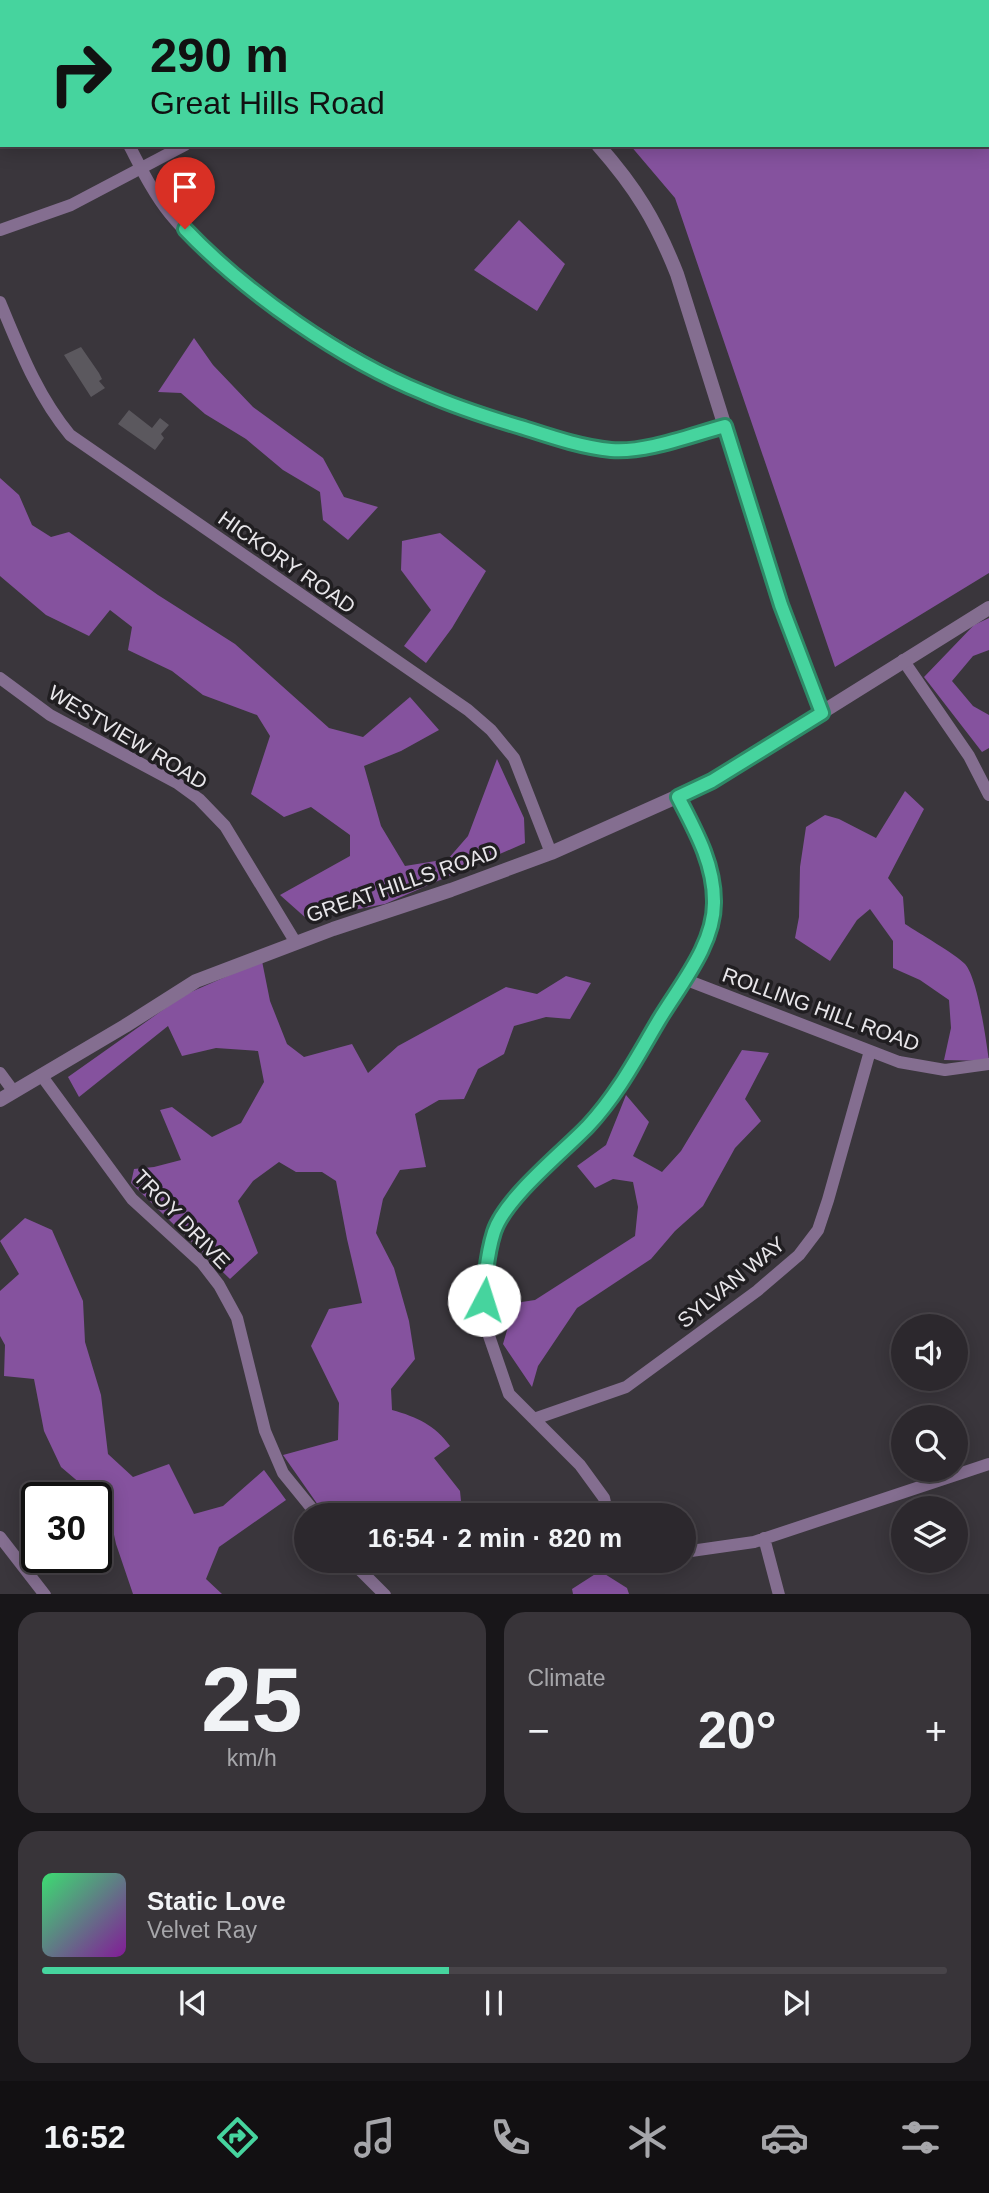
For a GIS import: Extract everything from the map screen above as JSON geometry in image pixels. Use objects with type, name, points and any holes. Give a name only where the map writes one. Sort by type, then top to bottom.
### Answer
[{"type":"street","points":[[130,147],[169,213],[246,286],[325,340],[422,393],[548,436],[612,450],[645,447],[725,426]]},
{"type":"street","points":[[0,230],[71,205],[181,147]]},
{"type":"street","points":[[600,147],[633,187],[658,228],[677,274],[781,605],[822,713]]},
{"type":"street","name":"HICKORY ROAD","points":[[0,302],[36,386],[53,415],[70,435],[468,710],[491,730],[514,758],[551,853]]},
{"type":"street","name":"GREAT HILLS ROAD","points":[[0,1100],[196,981],[551,853],[712,781],[989,608]]},
{"type":"street","points":[[903,660],[969,756],[989,796]]},
{"type":"street","name":"WESTVIEW ROAD","points":[[0,678],[50,715],[177,783],[199,799],[225,826],[296,943]]},
{"type":"street","points":[[605,1503],[580,1465],[509,1394],[488,1333],[484,1300],[485,1273],[495,1230],[509,1204],[590,1124],[617,1092],[702,949],[712,922],[715,903],[713,882],[706,856],[678,797]]},
{"type":"street","name":"ROLLING HILL ROAD","points":[[684,979],[899,1062],[945,1069],[989,1064]]},
{"type":"street","name":"SYLVAN WAY","points":[[534,1419],[626,1387],[757,1291],[799,1255],[818,1230],[870,1051]]},
{"type":"street","points":[[0,1073],[14,1092]]},
{"type":"street","name":"TROY DRIVE","points":[[41,1075],[132,1199],[202,1263],[219,1285],[237,1318],[265,1431],[283,1473],[307,1503]]},
{"type":"street","points":[[696,1550],[764,1538],[989,1464]]},
{"type":"street","points":[[0,1537],[45,1594]]},
{"type":"street","points":[[764,1538],[779,1594]]},
{"type":"street","points":[[0,1561],[11,1553]]},
{"type":"street","points":[[363,1573],[385,1594]]},
{"type":"shaded area","points":[[632,147],[989,147],[989,573],[835,667],[675,198]]},
{"type":"shaded area","points":[[519,220],[565,264],[537,311],[474,270]]},
{"type":"shaded area","points":[[194,338],[213,365],[253,407],[323,458],[344,497],[378,507],[348,540],[323,520],[320,492],[283,470],[246,439],[205,414],[181,393],[158,392]]},
{"type":"shaded area","points":[[0,478],[19,495],[32,525],[51,537],[69,532],[158,595],[235,644],[329,728],[363,737],[410,697],[439,730],[401,751],[364,766],[381,826],[405,866],[448,859],[468,836],[497,759],[524,818],[525,843],[385,904],[307,919],[280,895],[350,856],[350,835],[311,807],[284,817],[251,794],[270,736],[257,715],[203,695],[172,671],[128,650],[132,627],[110,610],[89,636],[46,615],[0,576]]},
{"type":"shaded area","points":[[440,533],[486,571],[452,628],[426,663],[404,646],[431,610],[401,570],[402,541]]},
{"type":"shaded area","points":[[989,618],[989,650],[973,656],[952,681],[973,706],[989,715],[989,748],[982,752],[924,677],[974,625]]},
{"type":"shaded area","points":[[905,791],[924,809],[888,878],[903,897],[905,924],[953,955],[965,964],[970,972],[981,1010],[989,1061],[944,1060],[951,1028],[949,1000],[920,980],[893,968],[893,941],[870,909],[857,920],[830,961],[795,938],[806,827],[825,815],[839,819],[876,838]]},
{"type":"shaded area","points":[[262,961],[270,1001],[287,1044],[304,1057],[352,1044],[368,1073],[398,1046],[506,987],[537,994],[566,976],[591,983],[570,1019],[546,1017],[514,1026],[504,1054],[478,1069],[464,1099],[439,1100],[415,1114],[426,1167],[400,1170],[383,1199],[376,1233],[394,1268],[409,1321],[415,1359],[391,1389],[392,1410],[425,1423],[438,1432],[450,1446],[434,1458],[460,1491],[461,1503],[317,1503],[283,1455],[338,1440],[339,1403],[311,1346],[329,1309],[362,1303],[336,1181],[322,1172],[296,1172],[279,1162],[253,1181],[238,1201],[258,1253],[230,1279],[131,1183],[134,1169],[181,1160],[160,1110],[172,1107],[212,1137],[241,1123],[264,1082],[258,1051],[216,1048],[182,1056],[168,1026],[79,1097],[68,1077],[184,995]]},
{"type":"shaded area","points":[[742,1050],[769,1053],[745,1099],[761,1121],[735,1148],[703,1206],[675,1231],[651,1259],[577,1308],[538,1366],[532,1387],[503,1344],[515,1303],[535,1300],[635,1236],[638,1207],[633,1182],[613,1179],[595,1188],[577,1166],[606,1145],[626,1095],[649,1122],[633,1156],[662,1172],[681,1151]]},
{"type":"shaded area","points":[[25,1218],[52,1230],[83,1301],[85,1342],[101,1395],[108,1454],[133,1477],[169,1464],[194,1514],[223,1506],[264,1470],[286,1500],[219,1547],[206,1579],[222,1594],[133,1594],[112,1526],[112,1482],[79,1482],[61,1467],[44,1431],[34,1379],[4,1376],[5,1345],[0,1336],[0,1291],[19,1274],[0,1241]]},
{"type":"shaded area","points":[[597,1573],[603,1573],[627,1588],[629,1594],[573,1594],[572,1589]]},
{"type":"building","points":[[81,347],[99,373],[102,379],[99,381],[105,388],[91,397],[64,355]]},
{"type":"building","points":[[129,410],[152,428],[160,418],[169,425],[161,434],[164,438],[155,450],[118,424]]},
{"type":"route","points":[[185,229],[246,286],[325,340],[381,373],[422,393],[486,417],[573,443],[612,450],[631,450],[725,426],[781,605],[822,713],[712,781],[678,797],[706,856],[713,882],[715,903],[712,922],[702,949],[617,1092],[590,1124],[509,1204],[495,1230],[485,1273],[484,1300]]}]
